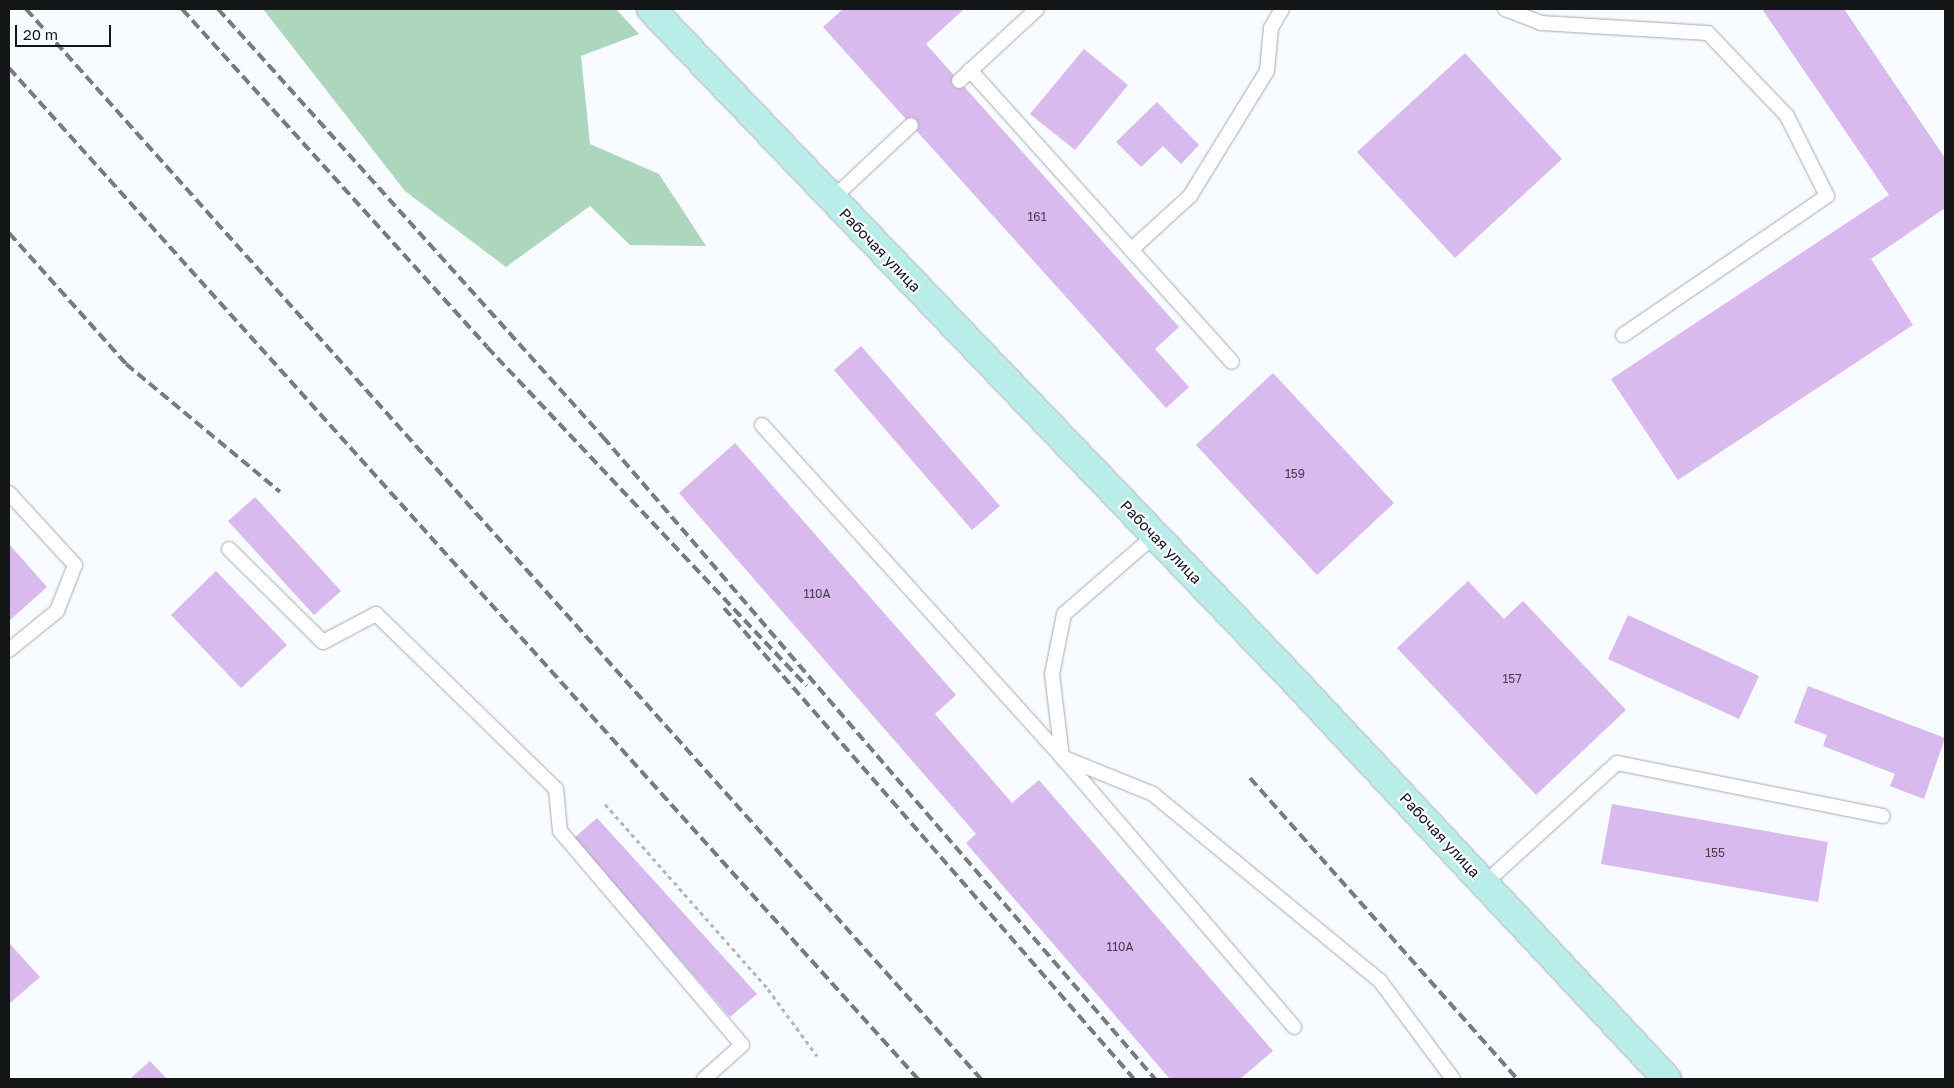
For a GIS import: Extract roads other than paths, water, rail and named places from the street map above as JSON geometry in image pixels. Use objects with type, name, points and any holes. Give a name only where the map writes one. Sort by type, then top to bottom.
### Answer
[{"type":"street","name":"Рабочая улица","points":[[651,9],[1155,536],[1485,884],[1666,1079]]},
{"type":"lane","points":[[959,81],[1037,9]]},
{"type":"lane","points":[[1133,248],[1190,196],[1267,71],[1271,28],[1282,9]]},
{"type":"lane","points":[[1505,9],[1541,23],[1708,33],[1787,116],[1827,196],[1623,334]]},
{"type":"lane","points":[[970,70],[1133,248],[1232,362]]},
{"type":"lane","points":[[832,199],[911,125]]},
{"type":"lane","points":[[762,425],[1062,757],[1294,1027]]},
{"type":"lane","points":[[9,493],[75,565],[57,611],[9,650]]},
{"type":"lane","points":[[1062,757],[1052,674],[1064,614],[1155,536]]},
{"type":"lane","points":[[229,549],[323,642],[376,614],[556,789],[560,831],[742,1045],[704,1079]]},
{"type":"lane","points":[[1062,757],[1153,794],[1380,981],[1453,1079]]},
{"type":"lane","points":[[1485,884],[1617,763],[1883,816]]},
{"type":"railway","points":[[26,9],[981,1079]]},
{"type":"railway","points":[[182,9],[487,347],[807,686]]},
{"type":"railway","points":[[218,9],[603,437],[1155,1079]]},
{"type":"railway","points":[[9,68],[918,1079]]},
{"type":"railway","points":[[9,233],[126,364],[280,492]]},
{"type":"railway","points":[[724,608],[1134,1079]]},
{"type":"railway","points":[[1250,778],[1517,1079]]}]
